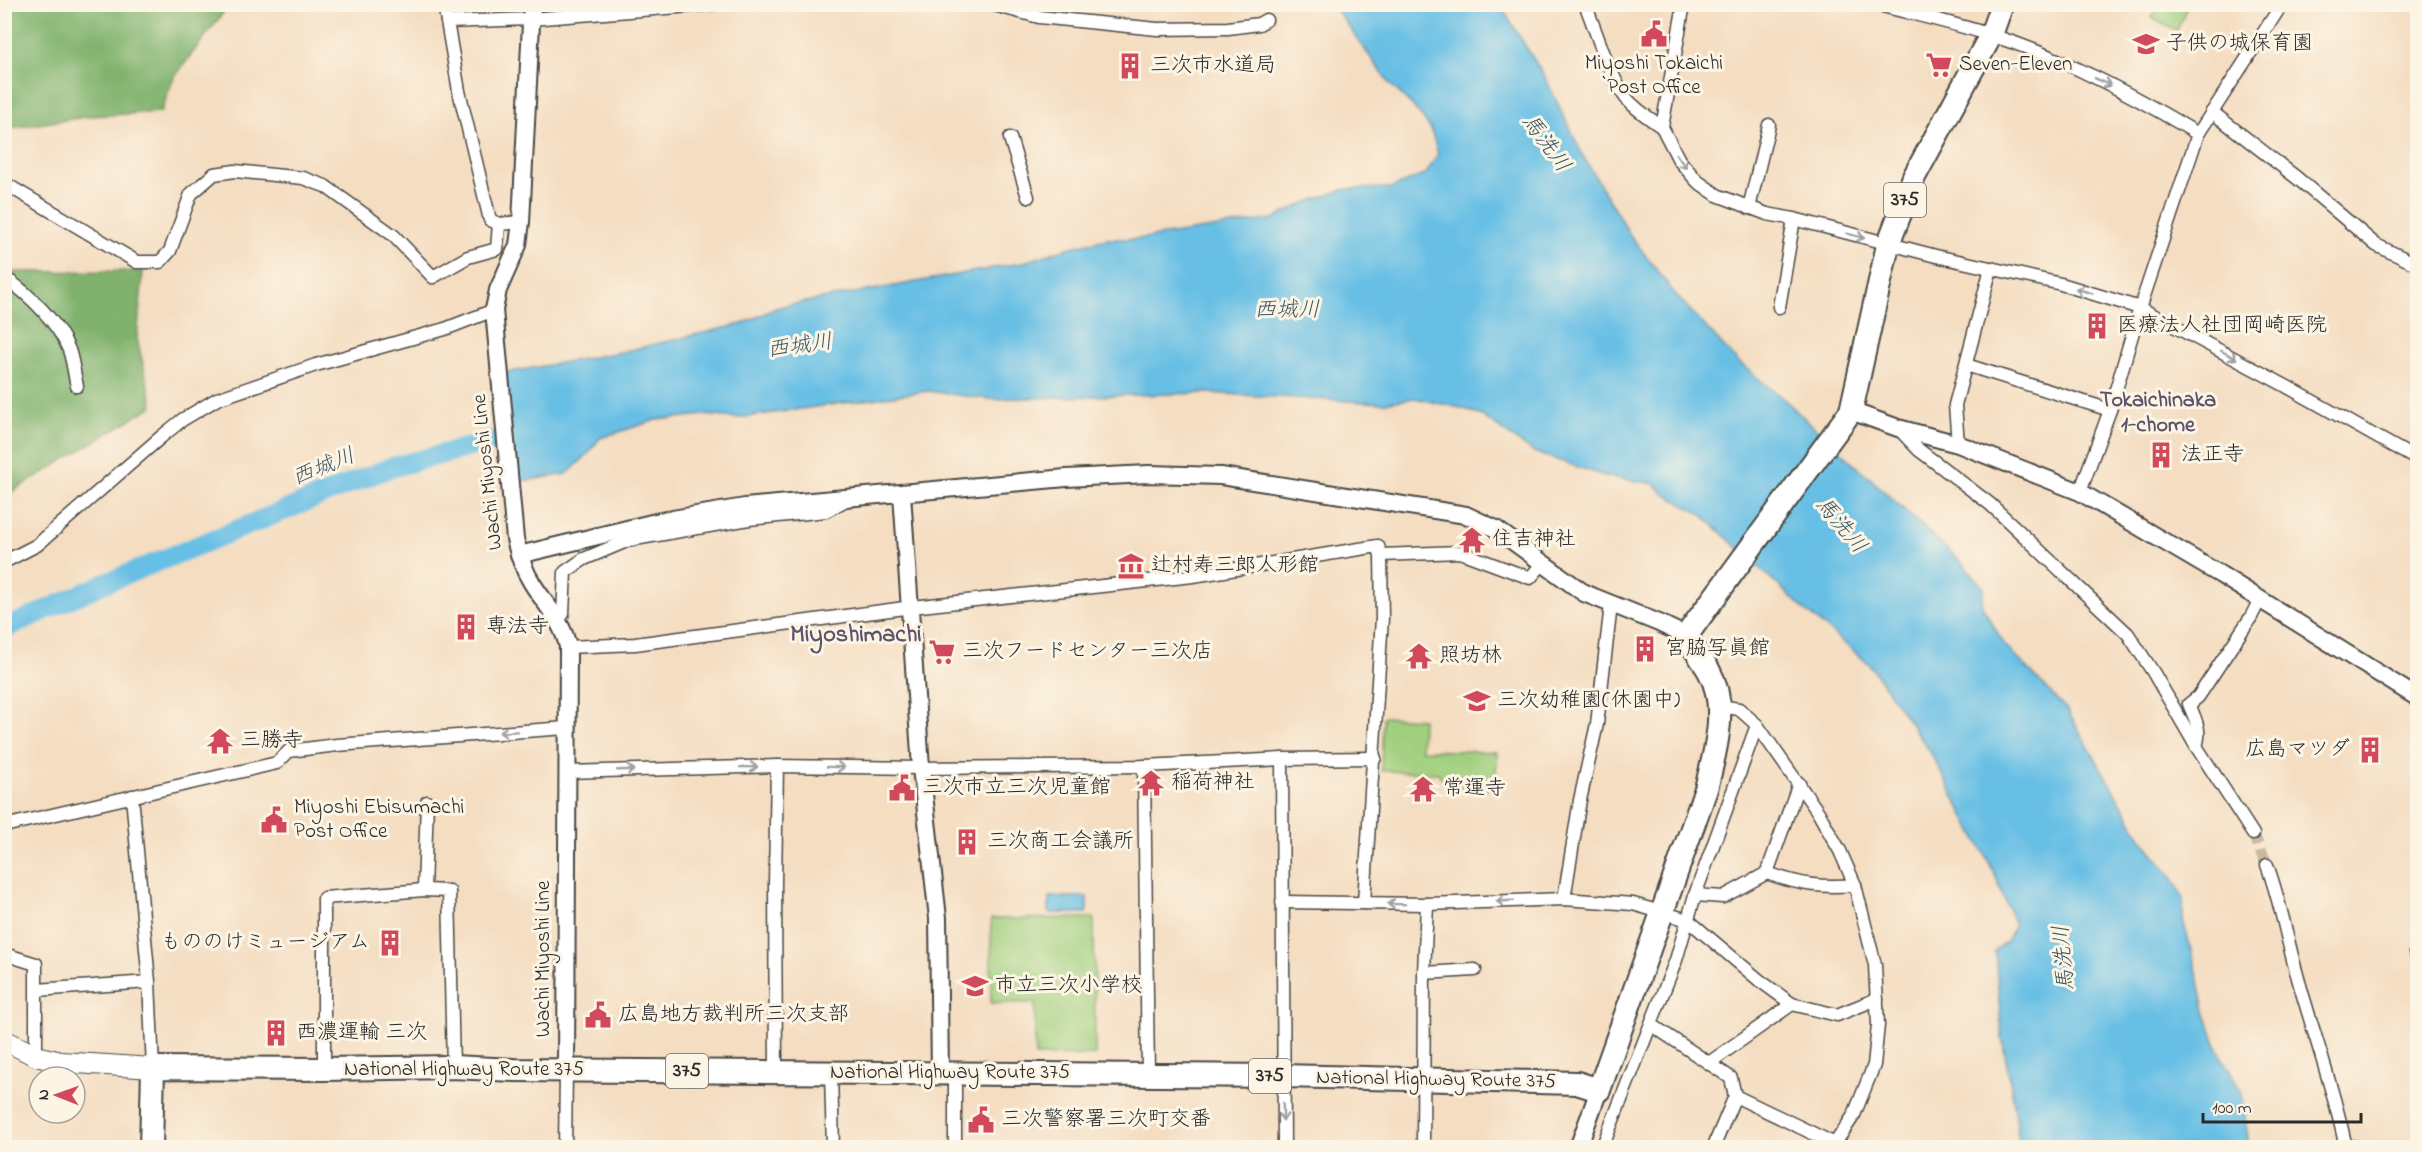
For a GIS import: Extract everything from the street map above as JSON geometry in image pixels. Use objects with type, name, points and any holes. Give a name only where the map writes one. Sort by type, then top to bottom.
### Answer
[{"type":"highway","name":"375","points":[[1691,629],[1845,420],[1888,245],[1914,177],[1991,35],[2002,4]]},
{"type":"highway","points":[[1599,1090],[1706,789],[1717,746],[1719,706],[1710,673],[1691,629]]},
{"type":"highway","name":"National Highway Route 375","points":[[153,1068],[324,1069],[453,1066],[566,1071],[1282,1076],[1577,1083],[1599,1090]]},
{"type":"highway","points":[[151,1148],[153,1068]]},
{"type":"main road","points":[[4,1040],[36,1056],[61,1062],[153,1068]]},
{"type":"street","points":[[444,4],[459,91],[490,220],[499,225],[521,222]]},
{"type":"street","points":[[447,22],[531,12],[715,4]]},
{"type":"street","points":[[990,4],[1039,17],[1157,29],[1228,28],[1259,24],[1266,20]]},
{"type":"street","points":[[1585,4],[1613,76],[1633,105],[1662,127],[1679,160],[1697,181],[1718,195],[1749,208],[1888,245],[2061,284],[2140,308],[2418,460]]},
{"type":"street","points":[[1662,127],[1684,4]]},
{"type":"street","points":[[1875,4],[1991,35],[2033,50],[2138,99],[2198,134]]},
{"type":"street","points":[[2080,492],[2110,410],[2140,308],[2198,134],[2282,4]]},
{"type":"street","name":"Wachi Miyoshi Line","points":[[531,12],[521,222],[518,245],[498,290],[495,318],[515,539],[529,578],[566,634],[568,647],[566,1071]]},
{"type":"street","points":[[2212,112],[2297,178],[2376,245],[2418,265]]},
{"type":"street","points":[[1749,208],[1769,125]]},
{"type":"street","points":[[1010,138],[1028,197]]},
{"type":"street","points":[[4,183],[137,262],[160,262],[170,251],[191,194],[214,174],[235,171],[303,178],[325,186],[393,235],[433,277],[468,257],[497,249],[499,225]]},
{"type":"street","points":[[1779,307],[1794,219]]},
{"type":"street","points":[[1958,444],[1955,405],[1991,268]]},
{"type":"street","points":[[4,277],[54,324],[69,349],[77,386]]},
{"type":"street","points":[[4,562],[37,545],[161,437],[182,420],[217,399],[295,372],[445,329],[495,318]]},
{"type":"street","points":[[1966,365],[2110,410]]},
{"type":"street","points":[[1845,420],[1898,428],[1958,444],[2080,492],[2260,599],[2418,698]]},
{"type":"street","points":[[1898,428],[1919,450],[1989,504],[2127,634],[2253,834]]},
{"type":"street","points":[[519,555],[660,521],[745,507],[1066,478],[1149,474],[1221,476],[1466,514],[1496,529],[1584,593],[1659,623],[1691,629]]},
{"type":"street","points":[[902,494],[912,607],[921,768],[938,918],[947,1073],[955,1148]]},
{"type":"street","points":[[558,621],[563,614],[565,572],[584,559],[628,540],[749,519],[826,511],[853,497]]},
{"type":"street","points":[[568,647],[635,644],[912,607],[1193,576],[1378,546],[1382,618],[1364,903]]},
{"type":"street","points":[[1380,555],[1460,552],[1530,578],[1544,562]]},
{"type":"street","points":[[2196,746],[2199,726],[2189,704],[2199,697],[2251,617],[2260,599]]},
{"type":"street","points":[[1564,898],[1580,800],[1597,724],[1611,605]]},
{"type":"street","points":[[1719,706],[1739,709],[1757,725],[1799,783],[1840,850],[1855,885],[1875,965],[1877,999],[1878,1025],[1874,1065],[1854,1115],[1834,1146],[1735,1096]]},
{"type":"street","points":[[1602,1148],[1652,1025],[1695,895],[1757,725]]},
{"type":"street","points":[[4,826],[278,763],[289,752],[336,745],[566,728]]},
{"type":"street","points":[[567,772],[777,766],[921,768],[1144,766],[1282,759],[1374,758]]},
{"type":"street","points":[[1282,759],[1284,1148]]},
{"type":"street","points":[[776,1072],[777,766]]},
{"type":"street","points":[[1144,766],[1148,1075]]},
{"type":"street","points":[[1695,895],[1723,897],[1767,873],[1799,783]]},
{"type":"street","points":[[132,796],[149,982],[153,1068]]},
{"type":"street","points":[[424,890],[427,802]]},
{"type":"street","points":[[2267,865],[2279,898],[2296,971],[2346,1147],[2364,1148]]},
{"type":"street","points":[[1767,873],[1798,884],[1826,887],[1855,885]]},
{"type":"street","points":[[324,1069],[324,898],[424,890],[449,891],[453,1066]]},
{"type":"street","points":[[1282,902],[1427,904],[1564,898],[1633,904],[1688,920],[1742,966],[1792,1004],[1837,1015],[1877,999]]},
{"type":"street","points":[[1423,1148],[1424,973],[1427,904]]},
{"type":"street","points":[[2418,952],[2416,952],[2418,960]]},
{"type":"street","points":[[4,954],[36,964],[36,1056]]},
{"type":"street","points":[[1424,973],[1476,970]]},
{"type":"street","points":[[37,990],[149,982]]},
{"type":"street","points":[[1709,1063],[1792,1004]]},
{"type":"street","points":[[1652,1025],[1731,1078],[1735,1096],[1713,1148]]},
{"type":"street","points":[[565,1148],[566,1071]]},
{"type":"street","points":[[831,1072],[833,1148]]},
{"type":"street","points":[[1578,1148],[1599,1090]]},
{"type":"green space","points":[[5,4],[229,5],[173,79],[161,112],[92,116],[5,129]]},
{"type":"green space","points":[[2157,5],[2188,5],[2177,30],[2151,18]]},
{"type":"green space","points":[[143,271],[137,339],[153,406],[5,496],[5,272]]},
{"type":"green space","points":[[1383,717],[1422,719],[1421,750],[1497,752],[1495,789],[1449,789],[1438,773],[1381,771]]},
{"type":"green space","points":[[1094,918],[1095,1055],[1035,1056],[1035,1003],[991,1003],[991,919]]},
{"type":"water","name":"馬洗川","points":[[1333,5],[1500,5],[1546,79],[1583,156],[1630,235],[1675,294],[1736,360],[1787,402],[1960,561],[1984,588],[1982,606],[2004,644],[2067,710],[2142,839],[2171,876],[2183,897],[2183,920],[2205,1011],[2219,1052],[2242,1093],[2249,1147],[2020,1147],[2002,1038],[1995,951],[2006,941],[2015,925],[1993,870],[1929,750],[1869,664],[1808,613],[1701,514],[1664,494],[1655,484],[1605,476],[1533,452],[1482,416],[1465,409],[1415,398],[1384,403],[1207,393],[988,399],[928,391],[737,418],[704,415],[656,420],[600,438],[587,455],[567,474],[517,482],[504,373],[621,352],[742,324],[778,307],[1021,263],[1071,247],[1107,239],[1137,239],[1273,219],[1305,203],[1345,189],[1391,188],[1426,174],[1438,154],[1431,129],[1413,106],[1389,83]]},
{"type":"water","points":[[1049,897],[1087,897],[1087,913],[1049,913]]},
{"type":"waterway","name":"西城川","points":[[4,629],[103,584],[389,468],[523,433]]},
{"type":"tunnel","points":[[2253,834],[2267,865]]},
{"type":"place","name":"Miyoshi Tokaichi Post Office","points":[[1654,34]]},
{"type":"place","name":"子供の城保育園","points":[[2146,44]]},
{"type":"place","name":"Seven-Eleven","points":[[1939,65]]},
{"type":"place","name":"三次市水道局","points":[[1130,66]]},
{"type":"place","name":"医療法人社団岡崎医院","points":[[2097,326]]},
{"type":"place","name":"法正寺","points":[[2161,455]]},
{"type":"place","name":"住吉神社","points":[[1472,540]]},
{"type":"place","name":"辻村寿三郎人形館","points":[[1131,566]]},
{"type":"place","name":"専法寺","points":[[466,627]]},
{"type":"place","name":"宮脇写眞館","points":[[1645,649]]},
{"type":"place","name":"三次フードセンター三次店","points":[[942,652]]},
{"type":"place","name":"照坊林","points":[[1419,656]]},
{"type":"place","name":"三次幼稚園(休園中)","points":[[1477,701]]},
{"type":"place","name":"三勝寺","points":[[220,741]]},
{"type":"place","name":"広島マツダ","points":[[2370,750]]},
{"type":"place","name":"稲荷神社","points":[[1151,783]]},
{"type":"place","name":"三次市立三次児童館","points":[[902,788]]},
{"type":"place","name":"常運寺","points":[[1423,789]]},
{"type":"place","name":"Miyoshi Ebisumachi Post Office","points":[[274,820]]},
{"type":"place","name":"三次商工会議所","points":[[967,842]]},
{"type":"place","name":"もののけミュージアム","points":[[390,943]]},
{"type":"place","name":"市立三次小学校","points":[[975,986]]},
{"type":"place","name":"広島地方裁判所三次支部","points":[[598,1015]]},
{"type":"place","name":"西濃運輸 三次","points":[[276,1033]]},
{"type":"place","name":"三次警察署三次町交番","points":[[981,1120]]},
{"type":"district","name":"Tokaichinaka 1-chome","points":[[2158,414]]},
{"type":"district","name":"Miyoshimachi","points":[[856,635]]}]
